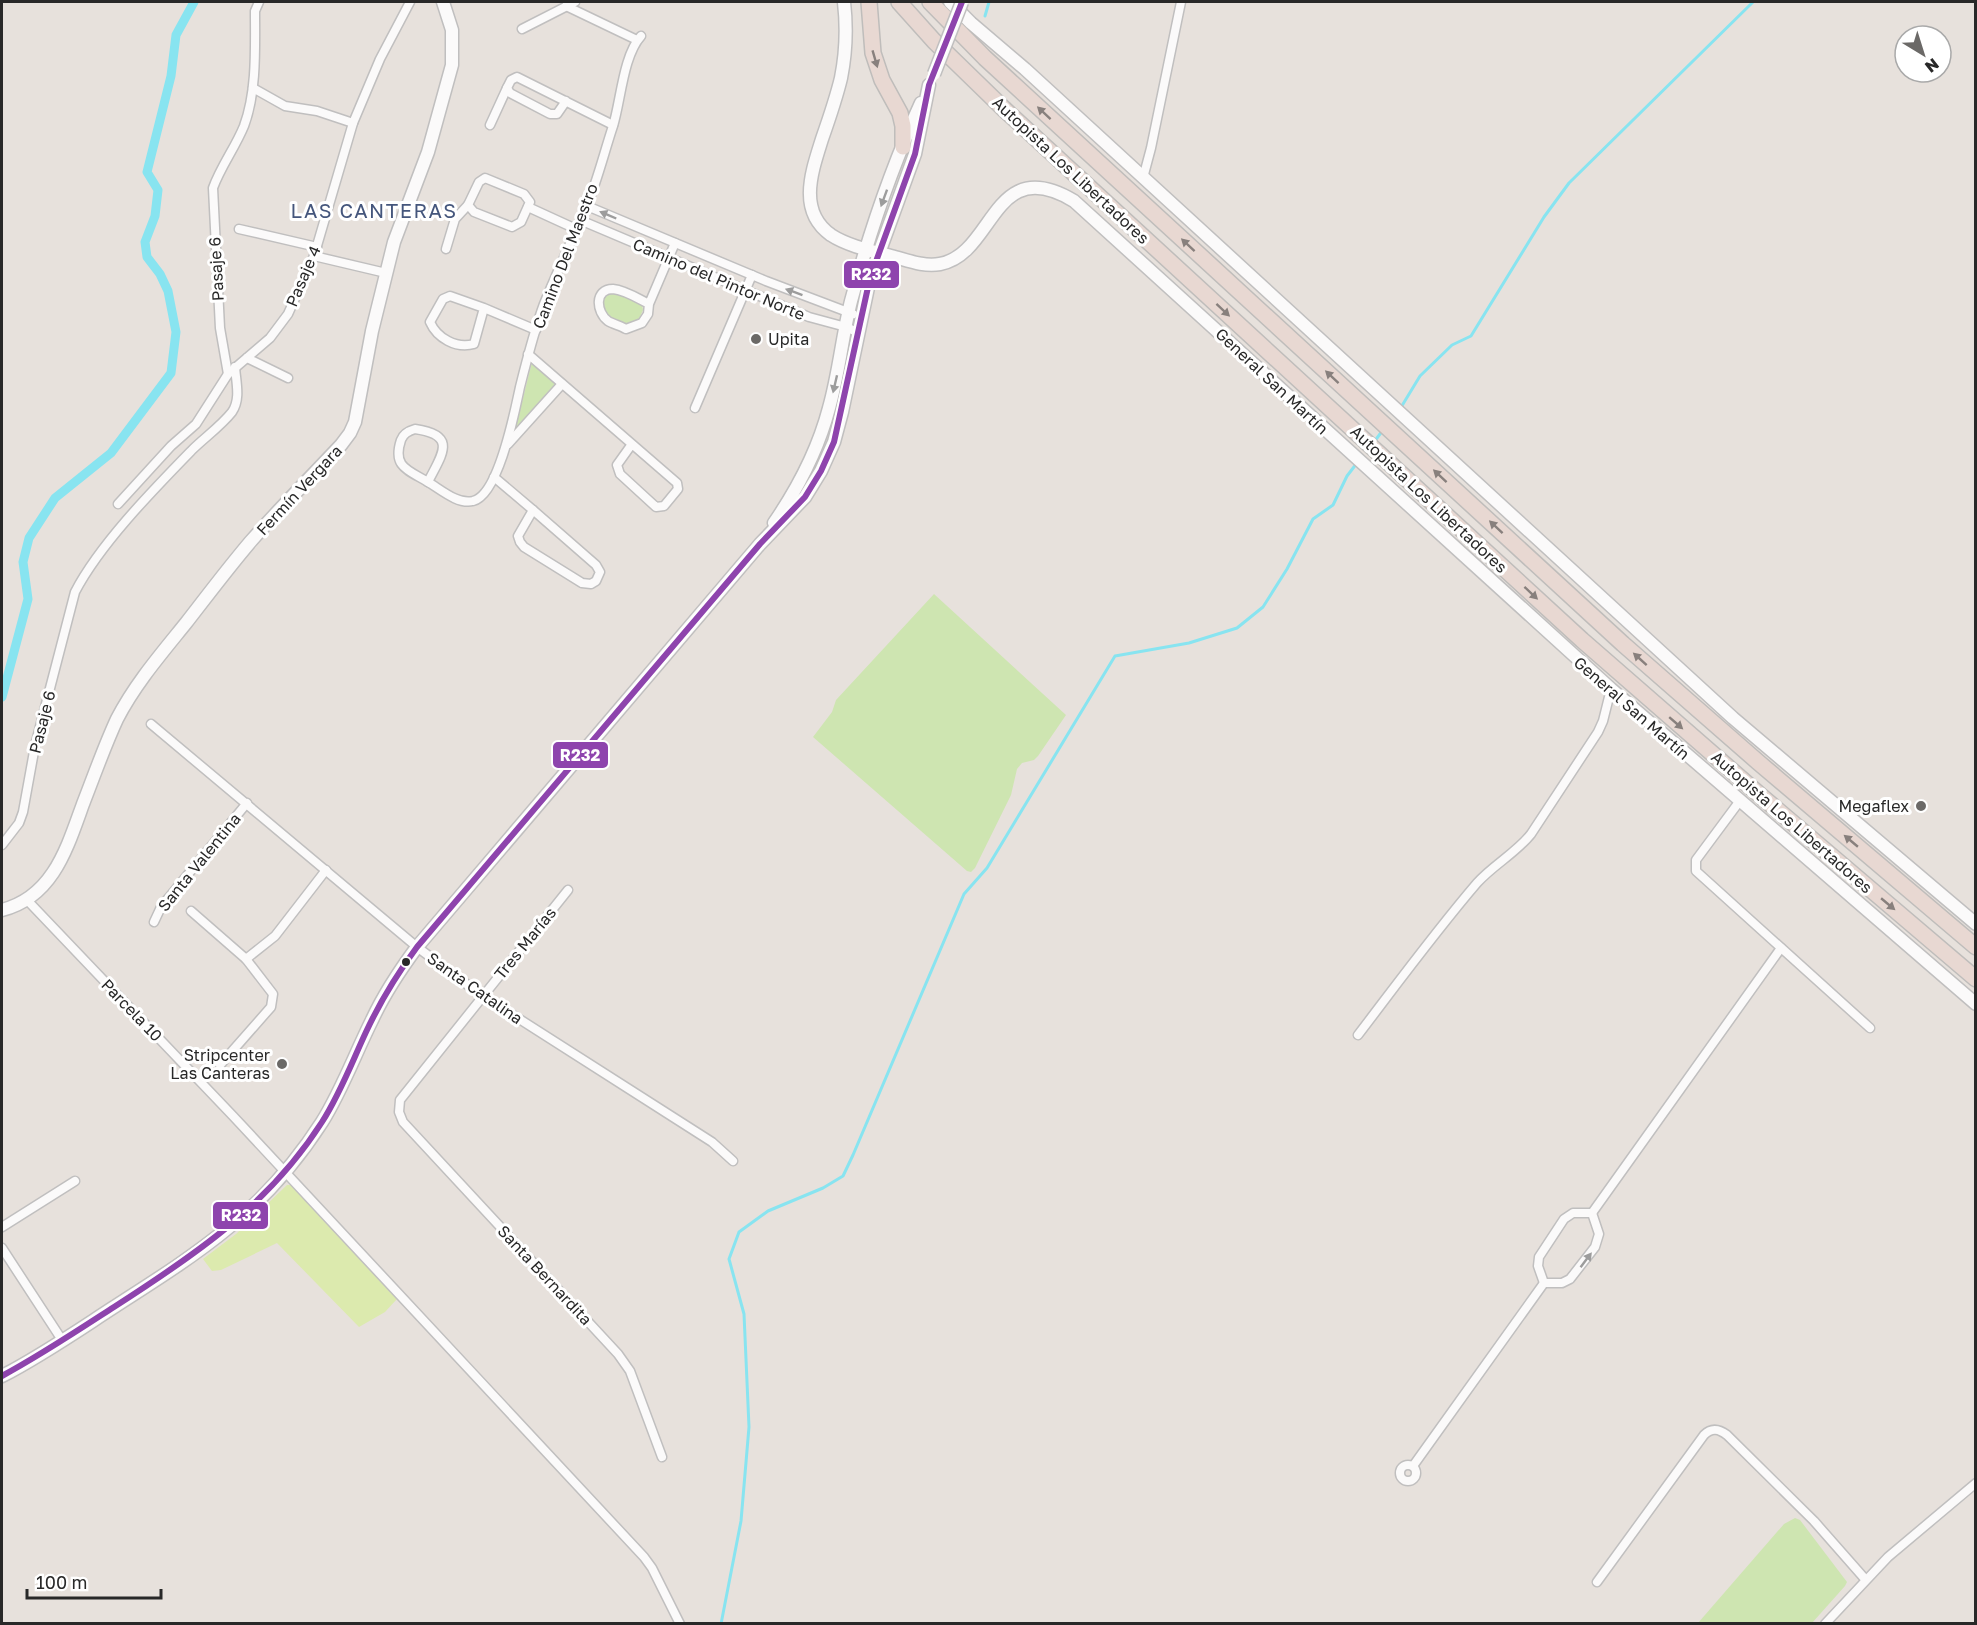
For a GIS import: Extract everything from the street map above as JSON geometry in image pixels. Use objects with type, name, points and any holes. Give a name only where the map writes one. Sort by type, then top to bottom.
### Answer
[{"type":"highway","points":[[869,2],[873,53],[878,70],[900,113],[903,147]]},
{"type":"highway","name":"Autopista Los Libertadores","points":[[899,2],[934,41],[996,102],[1656,706],[1976,979]]},
{"type":"highway","name":"Autopista Los Libertadores","points":[[930,2],[985,58],[1663,679],[1976,947]]},
{"type":"street","name":"Pasaje 6","points":[[2,845],[19,823],[23,812],[35,746],[75,592],[84,574],[131,517],[192,450],[232,412],[238,397],[220,328],[213,188],[220,170],[231,155],[244,124],[253,88],[255,11],[259,2]]},
{"type":"street","name":"Pasaje 4","points":[[231,370],[270,338],[288,314],[316,251],[353,123],[380,59],[410,2]]},
{"type":"street","name":"Fermín Vergara","points":[[2,910],[27,900],[44,886],[64,856],[112,732],[140,682],[251,542],[350,433],[356,416],[386,273],[399,227],[428,152],[452,65],[452,30],[443,2]]},
{"type":"street","points":[[522,29],[575,2]]},
{"type":"street","name":"General San Martín","points":[[844,2],[846,35],[843,63],[836,96],[812,170],[809,198],[815,216],[829,233],[843,241],[921,264],[946,263],[959,257],[970,248],[992,214],[1009,198],[1022,192],[1034,189],[1059,193],[1086,210],[1379,480],[1611,689],[1739,802],[1976,1004]]},
{"type":"street","points":[[950,2],[1421,434],[1792,769],[1976,924]]},
{"type":"street","points":[[760,544],[797,487],[818,441],[833,393],[865,248],[962,2]]},
{"type":"street","points":[[1143,178],[1180,2]]},
{"type":"street","name":"Camino Del Maestro","points":[[428,482],[444,449],[443,442],[438,435],[428,431],[409,430],[402,436],[397,453],[398,459],[404,467],[428,482],[453,497],[464,501],[474,501],[485,494],[494,477],[507,445],[528,354],[543,306],[587,206],[613,124],[631,53],[639,38],[566,6]]},
{"type":"street","points":[[490,125],[511,80],[517,77],[613,124]]},
{"type":"street","points":[[2,1376],[62,1341],[218,1237],[247,1213],[286,1172],[323,1119],[341,1087],[381,1002],[417,947],[760,544],[805,497],[828,457],[839,427],[870,278],[915,154],[931,80]]},
{"type":"street","points":[[253,88],[285,106],[317,111],[353,123]]},
{"type":"street","points":[[507,88],[510,93],[550,114],[557,114],[566,101]]},
{"type":"street","points":[[446,249],[455,219],[468,206],[479,182],[485,178],[524,194],[530,202],[521,222],[512,227],[474,212],[468,206]]},
{"type":"street","name":"Camino del Pintor Norte","points":[[587,206],[752,275],[862,316]]},
{"type":"street","points":[[528,207],[576,229]]},
{"type":"street","name":"Camino del Pintor Norte","points":[[580,220],[809,317],[859,333]]},
{"type":"street","points":[[239,229],[386,273]]},
{"type":"street","points":[[649,304],[618,290],[610,289],[603,292],[598,304],[608,321],[626,329],[642,323],[648,314],[649,304],[675,243]]},
{"type":"street","points":[[695,408],[752,275]]},
{"type":"street","points":[[484,308],[474,344],[466,346],[446,340],[438,335],[430,322],[443,299],[450,296],[484,308],[536,330]]},
{"type":"street","points":[[528,354],[562,384],[632,444],[677,483],[678,489],[664,506],[656,507],[620,474],[617,465],[632,444]]},
{"type":"street","points":[[247,358],[288,378]]},
{"type":"street","points":[[118,504],[171,446],[196,424],[231,370]]},
{"type":"street","name":"Camino Del Maestro","points":[[507,445],[562,384]]},
{"type":"street","points":[[494,477],[533,510],[596,565],[600,572],[596,581],[591,584],[582,583],[524,547],[518,536],[533,510]]},
{"type":"street","points":[[1358,1035],[1445,921],[1478,882],[1531,834],[1598,732],[1611,689]]},
{"type":"street","name":"Santa Catalina","points":[[151,724],[417,947],[482,996],[712,1142],[732,1161]]},
{"type":"street","points":[[1739,802],[1696,860],[1695,867],[1699,874],[1870,1028]]},
{"type":"street","name":"Santa Valentina","points":[[154,922],[161,907],[247,804]]},
{"type":"street","points":[[246,959],[275,936],[326,870]]},
{"type":"street","name":"Tres Marías","points":[[399,1112],[400,1100],[568,890]]},
{"type":"street","name":"Parcela 10","points":[[27,900],[286,1172],[644,1557],[680,1623]]},
{"type":"street","points":[[190,911],[246,959],[271,988],[273,1000],[271,1007],[220,1065]]},
{"type":"street","points":[[1592,1213],[1781,948]]},
{"type":"street","name":"Santa Bernardita","points":[[399,1112],[403,1122],[618,1354],[630,1371],[662,1457]]},
{"type":"street","points":[[2,1227],[75,1181]]},
{"type":"street","points":[[1544,1283],[1538,1261],[1564,1219],[1574,1213],[1592,1213]]},
{"type":"street","points":[[1544,1283],[1557,1284],[1570,1279],[1595,1247],[1599,1234],[1592,1213]]},
{"type":"street","points":[[2,1248],[62,1341]]},
{"type":"street","points":[[1413,1466],[1544,1283]]},
{"type":"street","points":[[1597,1582],[1704,1435],[1713,1429],[1727,1435],[1790,1496],[1865,1579]]},
{"type":"street","points":[[1825,1623],[1888,1557],[1976,1483]]},
{"type":"green space","points":[[610,292],[642,305],[643,310],[638,321],[627,325],[606,315],[601,300],[604,294]]},
{"type":"green space","points":[[532,362],[557,384],[515,430]]},
{"type":"green space","points":[[934,594],[1066,715],[1038,756],[1034,760],[1022,763],[1017,769],[1011,795],[971,872],[967,871],[813,737],[832,712],[836,700]]},
{"type":"green space","points":[[287,1185],[291,1185],[397,1299],[385,1312],[359,1327],[277,1243],[221,1270],[212,1271],[203,1259],[236,1234]]},
{"type":"green space","points":[[1795,1518],[1800,1520],[1847,1582],[1812,1623],[1698,1623],[1784,1524]]},
{"type":"waterway","points":[[2,697],[28,599],[23,562],[29,538],[55,498],[111,453],[171,373],[176,332],[168,291],[160,274],[147,257],[145,242],[155,216],[158,190],[147,172],[171,76],[176,35],[194,2]]},
{"type":"waterway","points":[[985,16],[989,2]]},
{"type":"waterway","points":[[1400,409],[1420,376],[1452,345],[1471,336],[1544,217],[1569,183],[1753,2]]},
{"type":"waterway","points":[[1374,442],[1383,430]]},
{"type":"waterway","points":[[721,1624],[741,1521],[749,1427],[744,1314],[729,1259],[739,1232],[768,1211],[823,1188],[843,1176],[964,894],[987,868],[1115,656],[1189,643],[1237,628],[1263,607],[1287,569],[1313,519],[1333,505],[1347,476],[1357,463]]},
{"type":"transit line","name":"R232","points":[[2,1376],[59,1343],[173,1268],[228,1226],[279,1179],[322,1122],[377,1010],[417,947],[760,544],[805,497],[821,471],[834,442],[870,278],[915,154],[929,85],[962,2]]},
{"type":"place","name":"Upita","points":[[756,339]]},
{"type":"place","name":"Megaflex","points":[[1921,806]]},
{"type":"place","name":"Stripcenter Las Canteras","points":[[282,1064]]},
{"type":"district","name":"LAS CANTERAS","points":[[374,211]]}]
